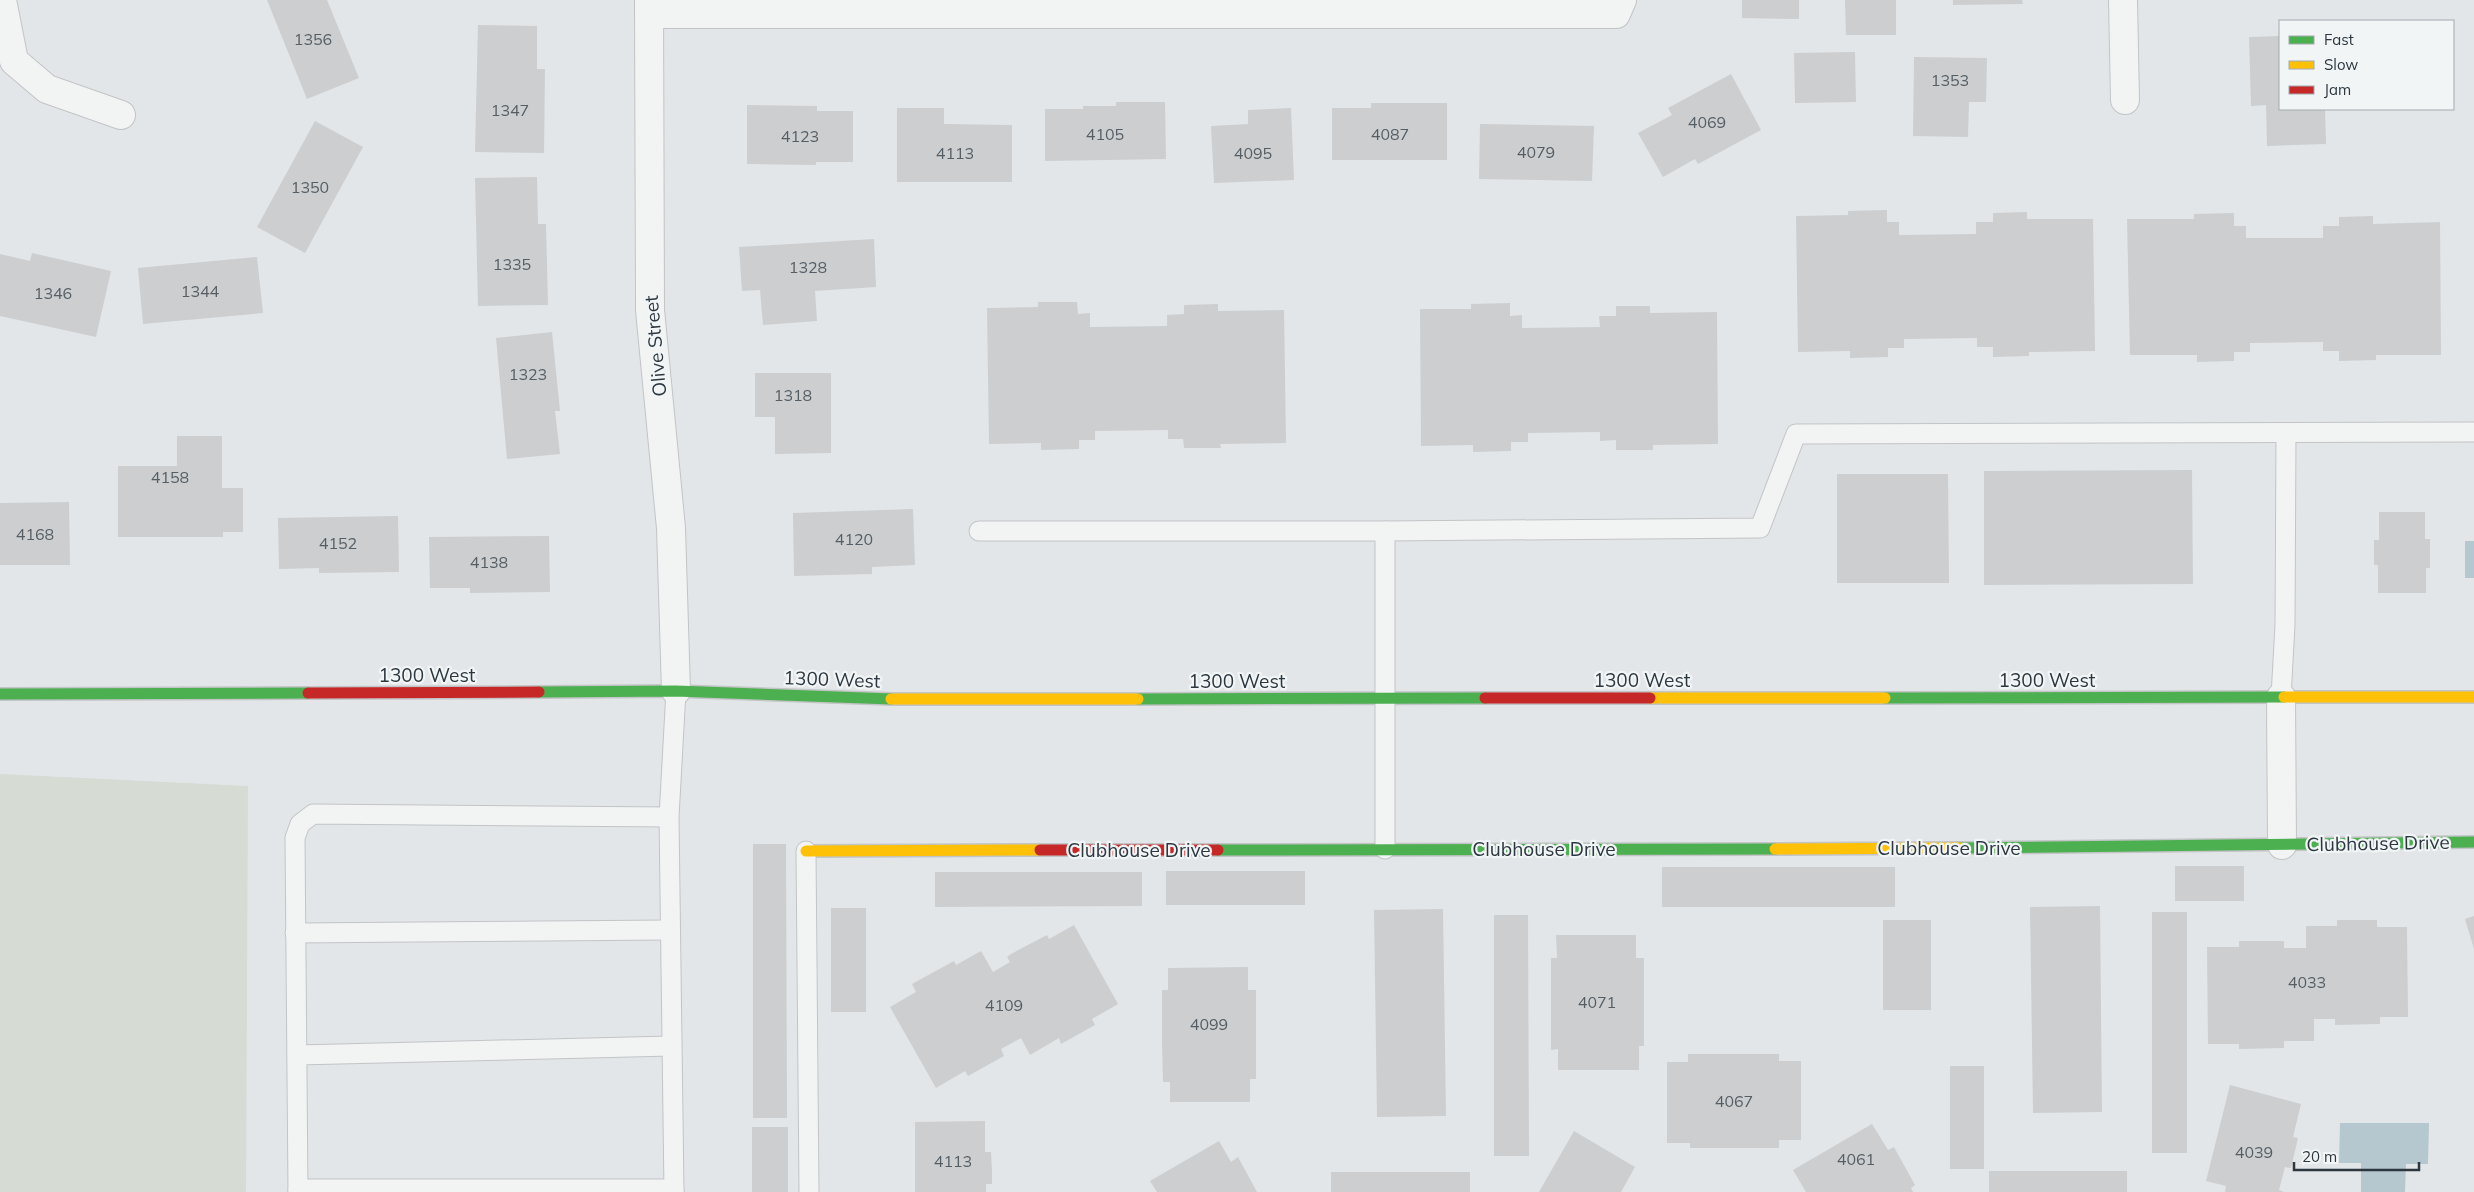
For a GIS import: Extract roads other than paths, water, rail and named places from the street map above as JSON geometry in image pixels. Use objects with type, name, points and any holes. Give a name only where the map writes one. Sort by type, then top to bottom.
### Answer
[{"type":"street","points":[[2,0],[14,61],[47,89],[121,115]]},
{"type":"street","points":[[2123,0],[2125,100]]},
{"type":"street","points":[[649,7],[1619,7]]},
{"type":"street","name":"Olive Street","points":[[649,7],[650,310],[672,528],[676,691]]},
{"type":"street","name":"1300 West","points":[[0,694],[676,691],[854,699],[2474,697]]},
{"type":"street","name":"Clubhouse Drive","points":[[2281,697],[2282,845]]},
{"type":"street","name":"Clubhouse Drive","points":[[806,851],[2006,848],[2474,842]]},
{"type":"lane","points":[[979,531],[1384,532],[1760,528],[1796,434],[2474,432]]},
{"type":"lane","points":[[2281,697],[2284,625],[2286,433]]},
{"type":"lane","points":[[1384,532],[1384,849]]},
{"type":"lane","points":[[669,817],[313,814],[300,824],[295,838],[298,1190],[674,1190],[669,817],[676,691]]},
{"type":"lane","points":[[806,851],[809,1192]]},
{"type":"lane","points":[[296,933],[670,930]]},
{"type":"lane","points":[[297,1055],[672,1046]]}]
